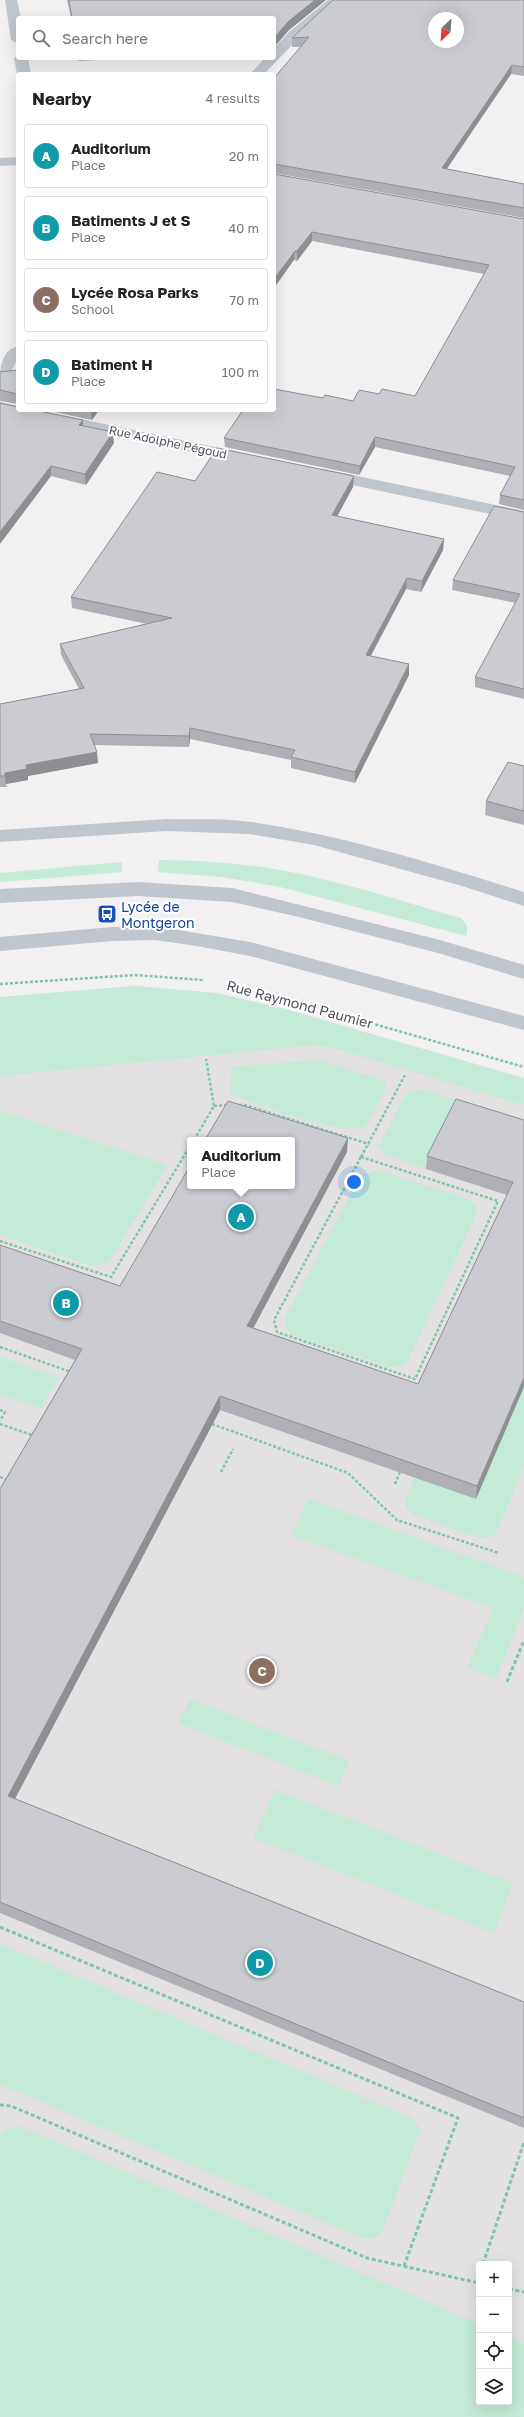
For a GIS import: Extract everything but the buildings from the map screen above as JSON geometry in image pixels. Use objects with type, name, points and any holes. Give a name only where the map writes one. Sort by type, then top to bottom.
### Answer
[{"type":"street","points":[[11,0],[16,29]]},
{"type":"street","points":[[276,54],[295,34],[336,0]]},
{"type":"street","points":[[21,60],[24,72]]},
{"type":"street","points":[[259,72],[270,60]]},
{"type":"street","points":[[0,162],[16,161]]},
{"type":"street","points":[[0,373],[16,353]]},
{"type":"street","name":"Rue Adolphe Pégoud","points":[[0,407],[16,410]]},
{"type":"street","name":"Rue Adolphe Pégoud","points":[[24,412],[258,461]]},
{"type":"street","points":[[305,470],[524,516]]},
{"type":"street","points":[[0,836],[166,825],[249,828],[314,839],[468,881],[524,899]]},
{"type":"street","points":[[0,896],[132,889],[168,889],[232,895],[299,910],[425,943],[524,972]]},
{"type":"street","points":[[0,944],[112,934],[155,934],[197,939],[250,949],[524,1023]]},
{"type":"path","points":[[0,984],[136,975],[205,980]]},
{"type":"path","name":"Rue Raymond Paumier","points":[[326,1010],[524,1066]]},
{"type":"path","points":[[196,1137],[214,1106],[206,1059]]},
{"type":"path","points":[[361,1158],[498,1201],[415,1379],[277,1332],[274,1320],[405,1075]]},
{"type":"path","points":[[214,1106],[245,1105],[369,1144]]},
{"type":"path","points":[[0,1241],[111,1277],[187,1151]]},
{"type":"path","points":[[0,1347],[76,1374]]},
{"type":"path","points":[[66,1378],[70,1371]]},
{"type":"path","points":[[0,1410],[5,1412],[0,1422],[39,1437]]},
{"type":"path","points":[[212,1424],[348,1473],[397,1520],[499,1553]]},
{"type":"path","points":[[34,1435],[37,1429]]},
{"type":"path","points":[[221,1472],[233,1449]]},
{"type":"path","points":[[396,1484],[400,1472]]},
{"type":"path","points":[[0,1477],[13,1482]]},
{"type":"path","points":[[507,1682],[524,1640]]},
{"type":"path","points":[[0,1927],[458,2118],[404,2266]]},
{"type":"path","points":[[0,2105],[11,2106],[367,2258],[476,2283]]},
{"type":"path","points":[[484,2261],[524,2142]]},
{"type":"path","points":[[512,2290],[524,2292]]},
{"type":"shaded area","points":[[135,986],[216,993],[281,1008],[524,1078],[524,2417],[0,2417],[0,997]]},
{"type":"green space","points":[[159,860],[230,863],[280,870],[332,881],[461,918],[467,926],[467,933],[466,936],[280,887],[222,877],[158,872]]},
{"type":"green space","points":[[122,862],[122,872],[0,882],[0,873]]},
{"type":"green space","points":[[135,986],[216,993],[281,1008],[524,1078],[524,1105],[334,1048],[314,1045],[0,1076],[0,997]]},
{"type":"green space","points":[[320,1060],[385,1081],[386,1089],[365,1127],[335,1127],[316,1123],[230,1094],[232,1067]]},
{"type":"green space","points":[[421,1089],[524,1121],[454,1113],[426,1169],[385,1154],[379,1146],[406,1094]]},
{"type":"green space","points":[[0,1111],[167,1165],[110,1261],[101,1265],[92,1266],[0,1235]]},
{"type":"green space","points":[[377,1170],[471,1200],[475,1205],[477,1213],[407,1362],[401,1366],[390,1367],[290,1334],[286,1328],[284,1320],[360,1177]]},
{"type":"green space","points":[[0,1357],[59,1377],[41,1408],[0,1395]]},
{"type":"green space","points":[[524,1387],[524,1466],[496,1533],[489,1537],[479,1538],[414,1515],[407,1509],[404,1502],[415,1477]]},
{"type":"green space","points":[[309,1499],[521,1576],[524,1579],[524,1608],[496,1678],[467,1668],[493,1608],[291,1535]]},
{"type":"green space","points":[[190,1699],[349,1761],[339,1786],[178,1723]]},
{"type":"green space","points":[[275,1790],[513,1883],[494,1933],[253,1838]]},
{"type":"green space","points":[[0,1944],[414,2119],[420,2130],[383,2230],[374,2238],[360,2237],[0,2084]]},
{"type":"green space","points":[[19,2126],[476,2323],[476,2405],[512,2405],[512,2338],[524,2344],[524,2417],[0,2417],[0,2134],[6,2129]]},
{"type":"place","name":"Lycée de Montgeron","points":[[107,914]]},
{"type":"place","name":"Auditorium","points":[[241,1217]]},
{"type":"place","name":"Batiments J et S","points":[[66,1303]]},
{"type":"place","name":"Lycée Rosa Parks","points":[[262,1671]]},
{"type":"place","name":"Batiment H","points":[[260,1963]]}]
